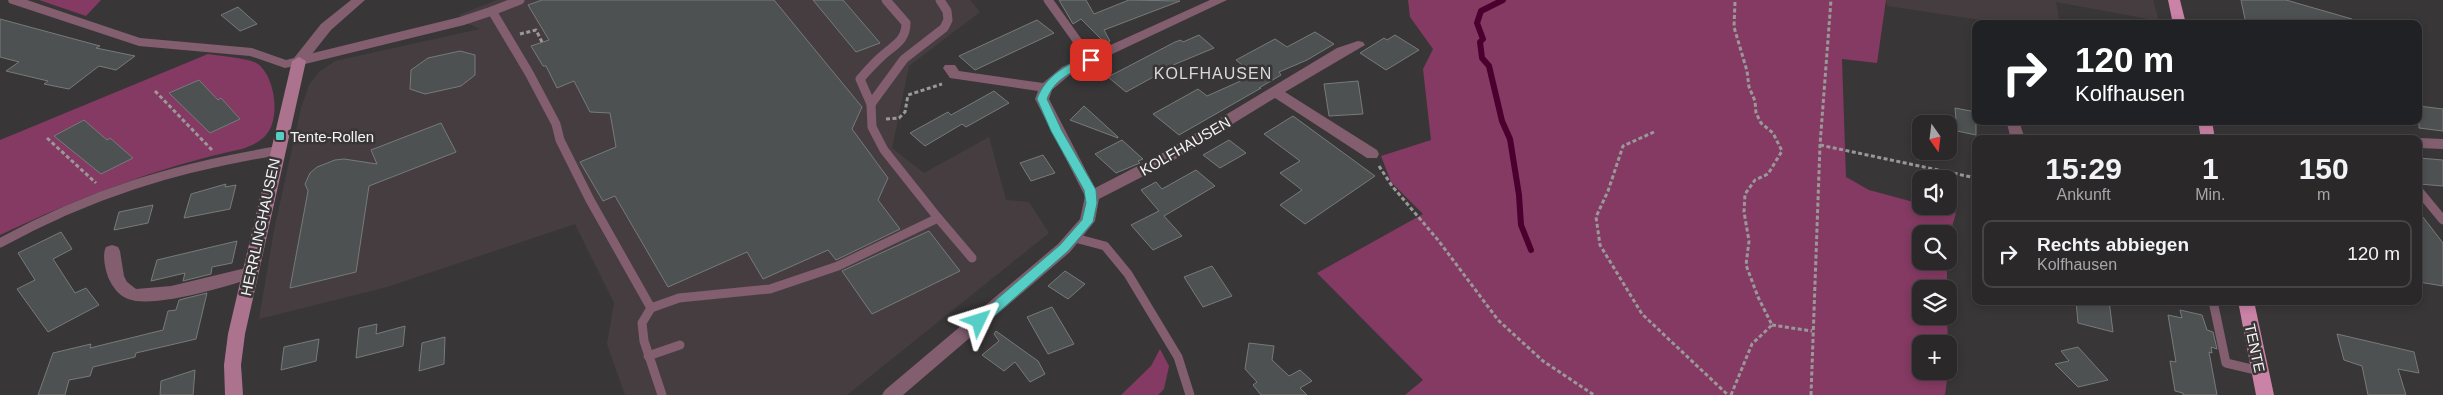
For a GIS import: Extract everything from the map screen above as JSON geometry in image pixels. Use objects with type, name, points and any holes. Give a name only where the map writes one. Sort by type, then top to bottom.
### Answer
[{"type":"main road","points":[[2174,0],[2179,20]]},
{"type":"main road","name":"TENTE","points":[[2247,305],[2265,395]]},
{"type":"street","points":[[14,0],[139,42],[252,52],[285,64],[299,61]]},
{"type":"street","name":"HERRLINGHAUSEN","points":[[234,395],[234,357],[250,273],[276,150],[299,61],[326,27],[359,0]]},
{"type":"street","points":[[891,395],[1075,238],[1087,222],[1092,196],[1049,116],[1042,99],[1046,88],[1067,70],[1162,25],[1221,0]]},
{"type":"street","name":"KOLFHAUSEN","points":[[1092,196],[1164,159],[1342,51],[1358,45]]},
{"type":"street","points":[[953,72],[1046,88]]},
{"type":"street","points":[[1276,92],[1372,154]]},
{"type":"street","points":[[2422,143],[2443,144]]},
{"type":"street","points":[[112,251],[116,277],[124,289],[133,295],[158,294],[250,273]]},
{"type":"lane","points":[[299,61],[462,21],[520,0]]},
{"type":"lane","points":[[886,0],[906,23],[906,32],[900,42],[882,56],[860,79],[871,104],[872,127],[884,150],[972,258]]},
{"type":"lane","points":[[871,104],[904,59],[944,28],[948,20],[947,11],[940,0]]},
{"type":"lane","points":[[1048,0],[1091,60]]},
{"type":"lane","points":[[492,11],[556,124],[560,140],[590,200],[651,308]]},
{"type":"lane","points":[[0,243],[60,212],[107,194],[182,169],[276,150]]},
{"type":"lane","points":[[2422,195],[2443,220]]},
{"type":"lane","points":[[662,395],[648,356],[642,323],[651,308],[679,298],[770,289],[838,266],[938,218]]},
{"type":"lane","points":[[1075,238],[1100,243],[1105,246],[1128,274],[1178,357],[1190,395]]},
{"type":"lane","points":[[2214,305],[2226,363],[2260,371]]},
{"type":"lane","points":[[648,356],[680,345]]},
{"type":"path","points":[[1812,395],[1812,331],[1820,145],[1831,0]]},
{"type":"path","points":[[1736,2],[1734,27],[1747,71],[1749,87],[1755,100],[1756,113],[1761,123],[1773,133],[1782,151],[1768,174],[1755,180],[1745,194],[1745,222],[1749,241],[1746,252],[1746,265],[1758,297],[1772,325]]},
{"type":"path","points":[[507,37],[536,30],[542,42]]},
{"type":"path","points":[[889,121],[899,118],[906,112],[908,95],[946,83],[953,72]]},
{"type":"path","points":[[155,91],[209,146],[215,156],[214,162]]},
{"type":"path","points":[[1654,132],[1622,146],[1608,191],[1596,217],[1600,245],[1642,314],[1730,395],[1752,344],[1772,325]]},
{"type":"path","points":[[48,138],[107,194]]},
{"type":"path","points":[[1820,145],[1972,177]]},
{"type":"path","points":[[1372,154],[1390,186],[1438,239],[1497,320],[1531,352],[1569,380],[1594,395]]},
{"type":"path","points":[[1772,325],[1812,331]]},
{"type":"shaded area","points":[[39,0],[101,0],[86,16]]},
{"type":"shaded area","points":[[497,0],[970,0],[980,12],[909,66],[892,148],[924,173],[989,137],[1006,200],[1029,202],[1049,233],[847,395],[625,395],[607,344],[614,303],[575,224],[387,287],[259,319],[274,230],[301,108],[309,85],[319,72],[335,61],[480,29],[462,21],[459,15]]},
{"type":"shaded area","points":[[1408,0],[1886,0],[1877,63],[1842,59],[1846,177],[1869,190],[1912,202],[1912,215],[1955,215],[1952,225],[1912,225],[1912,270],[1947,270],[1947,280],[1912,280],[1912,325],[1947,325],[1948,335],[1912,335],[1912,380],[1947,380],[1945,395],[1405,395],[1423,380],[1317,273],[1423,214],[1391,182],[1381,156],[1431,140],[1423,69],[1433,49],[1410,17]]},
{"type":"shaded area","points":[[1886,0],[2153,0],[2159,20],[2056,2],[2059,20],[1981,20],[1887,6]]},
{"type":"shaded area","points":[[208,54],[248,60],[258,64],[264,70],[272,88],[275,108],[271,128],[264,137],[255,144],[242,149],[149,174],[89,196],[0,235],[0,140]]},
{"type":"shaded area","points":[[1160,349],[1169,366],[1164,389],[1158,395],[1121,395],[1151,366]]},
{"type":"building","points":[[542,0],[774,0],[862,107],[852,129],[888,178],[878,200],[900,229],[836,260],[828,250],[763,279],[747,252],[668,287],[615,196],[603,201],[580,162],[616,147],[610,113],[590,112],[574,81],[557,88],[546,66],[543,66],[531,46],[549,40],[528,5]]},
{"type":"building","points":[[813,0],[843,0],[880,43],[856,52]]},
{"type":"building","points":[[1059,0],[1086,0],[1094,14],[1129,0],[1180,1],[1104,30],[1110,41],[1106,44],[1081,19],[1073,24]]},
{"type":"building","points":[[2241,0],[2286,0],[2352,19],[2352,20],[2245,20]]},
{"type":"building","points":[[238,7],[257,24],[240,31],[221,15]]},
{"type":"building","points":[[0,19],[100,46],[96,48],[135,56],[116,70],[99,66],[69,89],[44,84],[48,81],[6,71],[19,62],[0,57]]},
{"type":"building","points":[[1037,20],[1054,33],[975,70],[959,56]]},
{"type":"building","points":[[1315,32],[1334,44],[1307,60],[1279,72],[1281,75],[1259,88],[1261,88],[1179,135],[1153,114],[1198,89],[1207,96],[1254,75],[1236,60],[1275,39],[1287,47]]},
{"type":"building","points":[[1199,35],[1214,48],[1154,73],[1157,75],[1126,92],[1108,77],[1175,42],[1181,40],[1183,42]]},
{"type":"building","points":[[1395,35],[1419,50],[1386,70],[1360,53],[1384,38],[1387,40]]},
{"type":"building","points":[[460,51],[475,55],[475,75],[461,86],[425,94],[410,89],[411,70],[428,58]]},
{"type":"building","points":[[199,80],[218,100],[221,98],[240,119],[210,133],[169,93]]},
{"type":"building","points":[[1358,81],[1363,114],[1329,116],[1324,84]]},
{"type":"building","points":[[994,91],[1009,103],[966,127],[962,124],[925,146],[910,133],[948,112],[951,115]]},
{"type":"building","points":[[1084,106],[1118,137],[1118,138],[1070,120]]},
{"type":"building","points":[[2422,106],[2443,109],[2443,131],[2419,128],[2419,125],[2422,125]]},
{"type":"building","points":[[1955,108],[1972,111],[1972,125],[1976,125],[1976,135],[1958,131],[1958,115],[1956,115]]},
{"type":"building","points":[[1293,116],[1375,176],[1305,224],[1280,205],[1302,190],[1280,173],[1300,161],[1264,134]]},
{"type":"building","points":[[84,120],[107,140],[110,138],[133,158],[101,174],[54,136]]},
{"type":"building","points":[[441,123],[456,152],[369,186],[356,272],[290,288],[308,191],[305,184],[310,173],[317,167],[335,160],[344,159],[377,164],[371,150]]},
{"type":"building","points":[[1122,140],[1143,159],[1138,161],[1140,163],[1116,173],[1095,154]]},
{"type":"building","points":[[1229,140],[1246,153],[1220,168],[1203,155]]},
{"type":"building","points":[[1043,155],[1055,173],[1031,181],[1020,163]]},
{"type":"building","points":[[2422,158],[2443,160],[2443,186],[2422,184]]},
{"type":"building","points":[[1196,170],[1215,186],[1164,216],[1182,236],[1153,250],[1131,225],[1159,211],[1141,190],[1156,182],[1162,189]]},
{"type":"building","points":[[226,184],[225,187],[236,185],[230,209],[184,218],[191,194]]},
{"type":"building","points":[[153,205],[148,223],[114,230],[119,212]]},
{"type":"building","points":[[2422,216],[2443,243],[2443,286],[2422,282]]},
{"type":"building","points":[[929,231],[960,271],[872,314],[842,271]]},
{"type":"building","points":[[61,232],[72,249],[53,259],[75,293],[86,288],[99,305],[48,332],[17,289],[35,280],[18,253]]},
{"type":"building","points":[[237,241],[232,263],[212,267],[211,274],[183,281],[185,273],[151,281],[157,260]]},
{"type":"building","points":[[1212,266],[1232,296],[1203,307],[1184,277]]},
{"type":"building","points":[[1065,271],[1085,284],[1068,299],[1048,286]]},
{"type":"building","points":[[207,293],[196,339],[136,353],[135,357],[93,367],[90,376],[69,380],[65,395],[38,395],[53,353],[91,344],[90,348],[163,330],[168,311],[176,310],[179,300]]},
{"type":"building","points":[[2076,305],[2110,305],[2113,332],[2078,323]]},
{"type":"building","points":[[1052,307],[1074,344],[1048,354],[1027,317]]},
{"type":"building","points":[[2180,310],[2202,315],[2207,330],[2213,332],[2217,349],[2211,347],[2212,353],[2209,352],[2217,395],[2183,395],[2183,393],[2175,391],[2170,361],[2176,362],[2168,315],[2182,318]]},
{"type":"building","points":[[377,324],[376,334],[405,326],[403,346],[356,358],[359,328]]},
{"type":"building","points":[[996,331],[1038,361],[1045,374],[1030,382],[1015,362],[1004,371],[982,355],[999,341],[994,334]]},
{"type":"building","points":[[2337,334],[2414,352],[2419,373],[2398,369],[2406,395],[2368,395],[2362,366],[2344,360]]},
{"type":"building","points":[[445,337],[444,364],[419,371],[422,343]]},
{"type":"building","points":[[319,339],[316,361],[281,370],[284,347]]},
{"type":"building","points":[[1249,343],[1274,346],[1272,360],[1289,376],[1300,370],[1312,381],[1300,388],[1307,395],[1261,395],[1253,385],[1257,382],[1245,369]]},
{"type":"building","points":[[2078,347],[2108,380],[2078,387],[2055,364],[2069,361],[2061,351]]},
{"type":"building","points":[[195,370],[193,395],[160,395],[161,381]]},
{"type":"waterway","points":[[1503,0],[1481,11],[1477,23],[1483,39],[1480,42],[1482,58],[1489,66],[1502,121],[1510,139],[1519,195],[1521,225],[1531,250]]},
{"type":"place","name":"Tente-Rollen","points":[[280,136]]},
{"type":"district","name":"KOLFHAUSEN","points":[[1213,73]]},
{"type":"route","points":[[979,321],[1075,238],[1087,222],[1092,203],[1090,190],[1056,131],[1042,99],[1046,88],[1054,79],[1067,70],[1091,60]]}]
